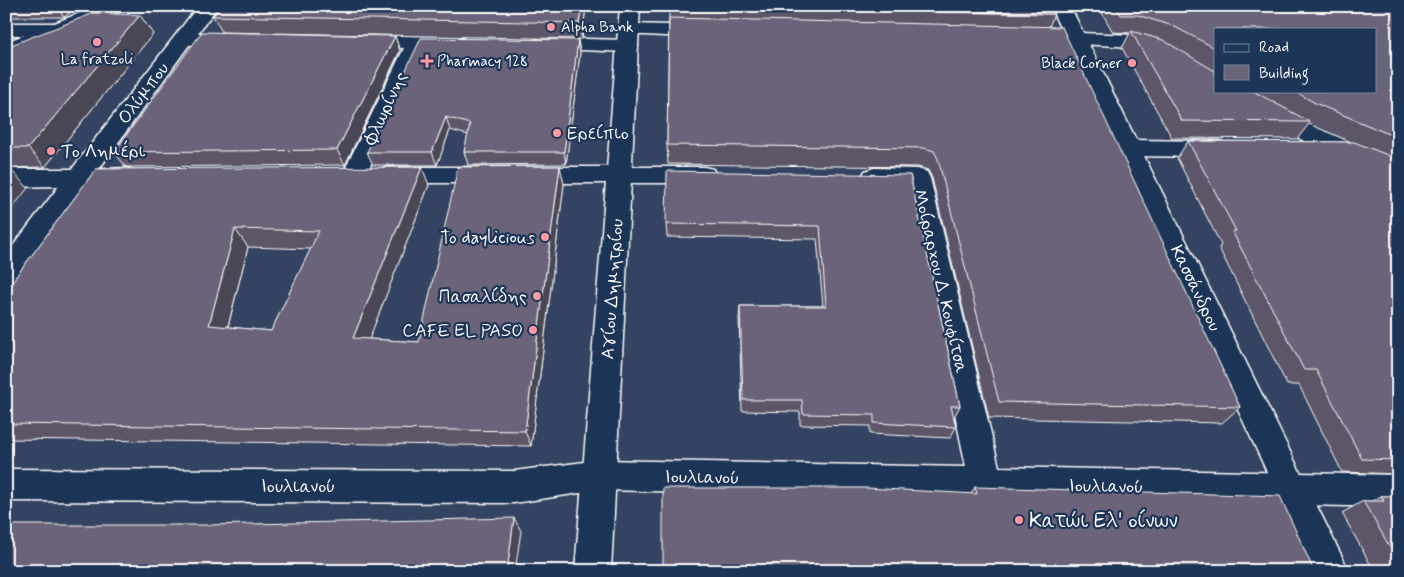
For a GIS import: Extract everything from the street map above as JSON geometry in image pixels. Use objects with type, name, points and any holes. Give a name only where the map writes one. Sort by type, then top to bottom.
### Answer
[{"type":"street","points":[[6,50],[116,6]]},
{"type":"street","name":"Ολύμπου","points":[[6,275],[208,6]]},
{"type":"street","name":"Κασσάνδρου","points":[[1060,6],[1331,571]]},
{"type":"street","points":[[6,28],[58,29]]},
{"type":"street","points":[[522,44],[629,28],[723,32]]},
{"type":"street","name":"Αγίου Δημητρίου","points":[[593,571],[629,28]]},
{"type":"street","points":[[1027,37],[1128,40],[1146,44],[1171,55],[1214,81]]},
{"type":"street","points":[[184,39],[252,40]]},
{"type":"street","points":[[339,41],[474,43]]},
{"type":"street","name":"Φλωρίνης","points":[[417,42],[344,175],[620,174]]},
{"type":"street","points":[[1248,101],[1295,128],[1398,173]]},
{"type":"street","points":[[1128,148],[1241,149]]},
{"type":"street","points":[[1287,149],[1340,149]]},
{"type":"street","points":[[620,174],[729,175]]},
{"type":"street","points":[[6,178],[148,177]]},
{"type":"street","name":"Μοίραρχου Δ. Κουφίτσα","points":[[848,177],[918,178],[986,483]]},
{"type":"street","name":"Ιουλιανού","points":[[6,485],[514,487],[600,475],[1398,491]]},
{"type":"building","points":[[221,6],[582,6],[579,23],[213,16]]},
{"type":"building","points":[[1050,6],[1054,14],[669,7]]},
{"type":"building","points":[[1116,6],[1398,6],[1398,138],[1317,104],[1296,92],[1376,92],[1376,28],[1214,28],[1214,47],[1173,26],[1137,15],[1121,15]]},
{"type":"building","points":[[94,13],[140,15],[28,148],[6,148],[6,47]]},
{"type":"building","points":[[669,18],[1062,27],[1240,407],[999,402],[938,159],[934,151],[924,148],[667,145]]},
{"type":"building","points":[[1131,31],[1163,40],[1214,70],[1214,92],[1255,92],[1310,122],[1182,121]]},
{"type":"building","points":[[202,32],[395,36],[337,150],[114,152]]},
{"type":"building","points":[[421,38],[578,40],[564,152],[464,152],[470,124],[446,117],[432,152],[367,152]]},
{"type":"building","points":[[1188,141],[1354,142],[1398,159],[1398,460],[1362,459],[1316,370],[1304,370],[1232,231],[1236,231]]},
{"type":"building","points":[[560,166],[525,431],[6,424],[6,290],[96,169],[422,167],[353,338],[419,342],[458,167]],"holes":[[[235,229],[319,231],[271,331],[209,325]]]},
{"type":"building","points":[[667,171],[910,175],[960,406],[951,406],[956,427],[874,423],[874,415],[803,414],[802,400],[743,400],[740,306],[826,306],[820,226],[666,224]]},
{"type":"building","points":[[975,487],[1280,496],[1314,571],[663,571],[663,488],[866,488],[977,494]]},
{"type":"building","points":[[1381,496],[1398,496],[1398,561],[1363,501],[1384,501]]},
{"type":"building","points":[[514,518],[507,571],[6,571],[6,525],[207,525]]},
{"type":"place","name":"Alpha Bank","points":[[551,27]]},
{"type":"place","name":"La fratzoli","points":[[97,42]]},
{"type":"place","name":"Pharmacy 128","points":[[427,61]]},
{"type":"place","name":"Black Corner","points":[[1132,63]]},
{"type":"place","name":"Ερείπιο","points":[[557,133]]},
{"type":"place","name":"Το Λημέρι","points":[[51,151]]},
{"type":"place","name":"To daylicious","points":[[545,237]]},
{"type":"place","name":"Πασαλίδης","points":[[537,296]]},
{"type":"place","name":"CAFE EL PASO","points":[[533,330]]},
{"type":"place","name":"Κατώι Ελ' οίνων","points":[[1019,520]]}]
